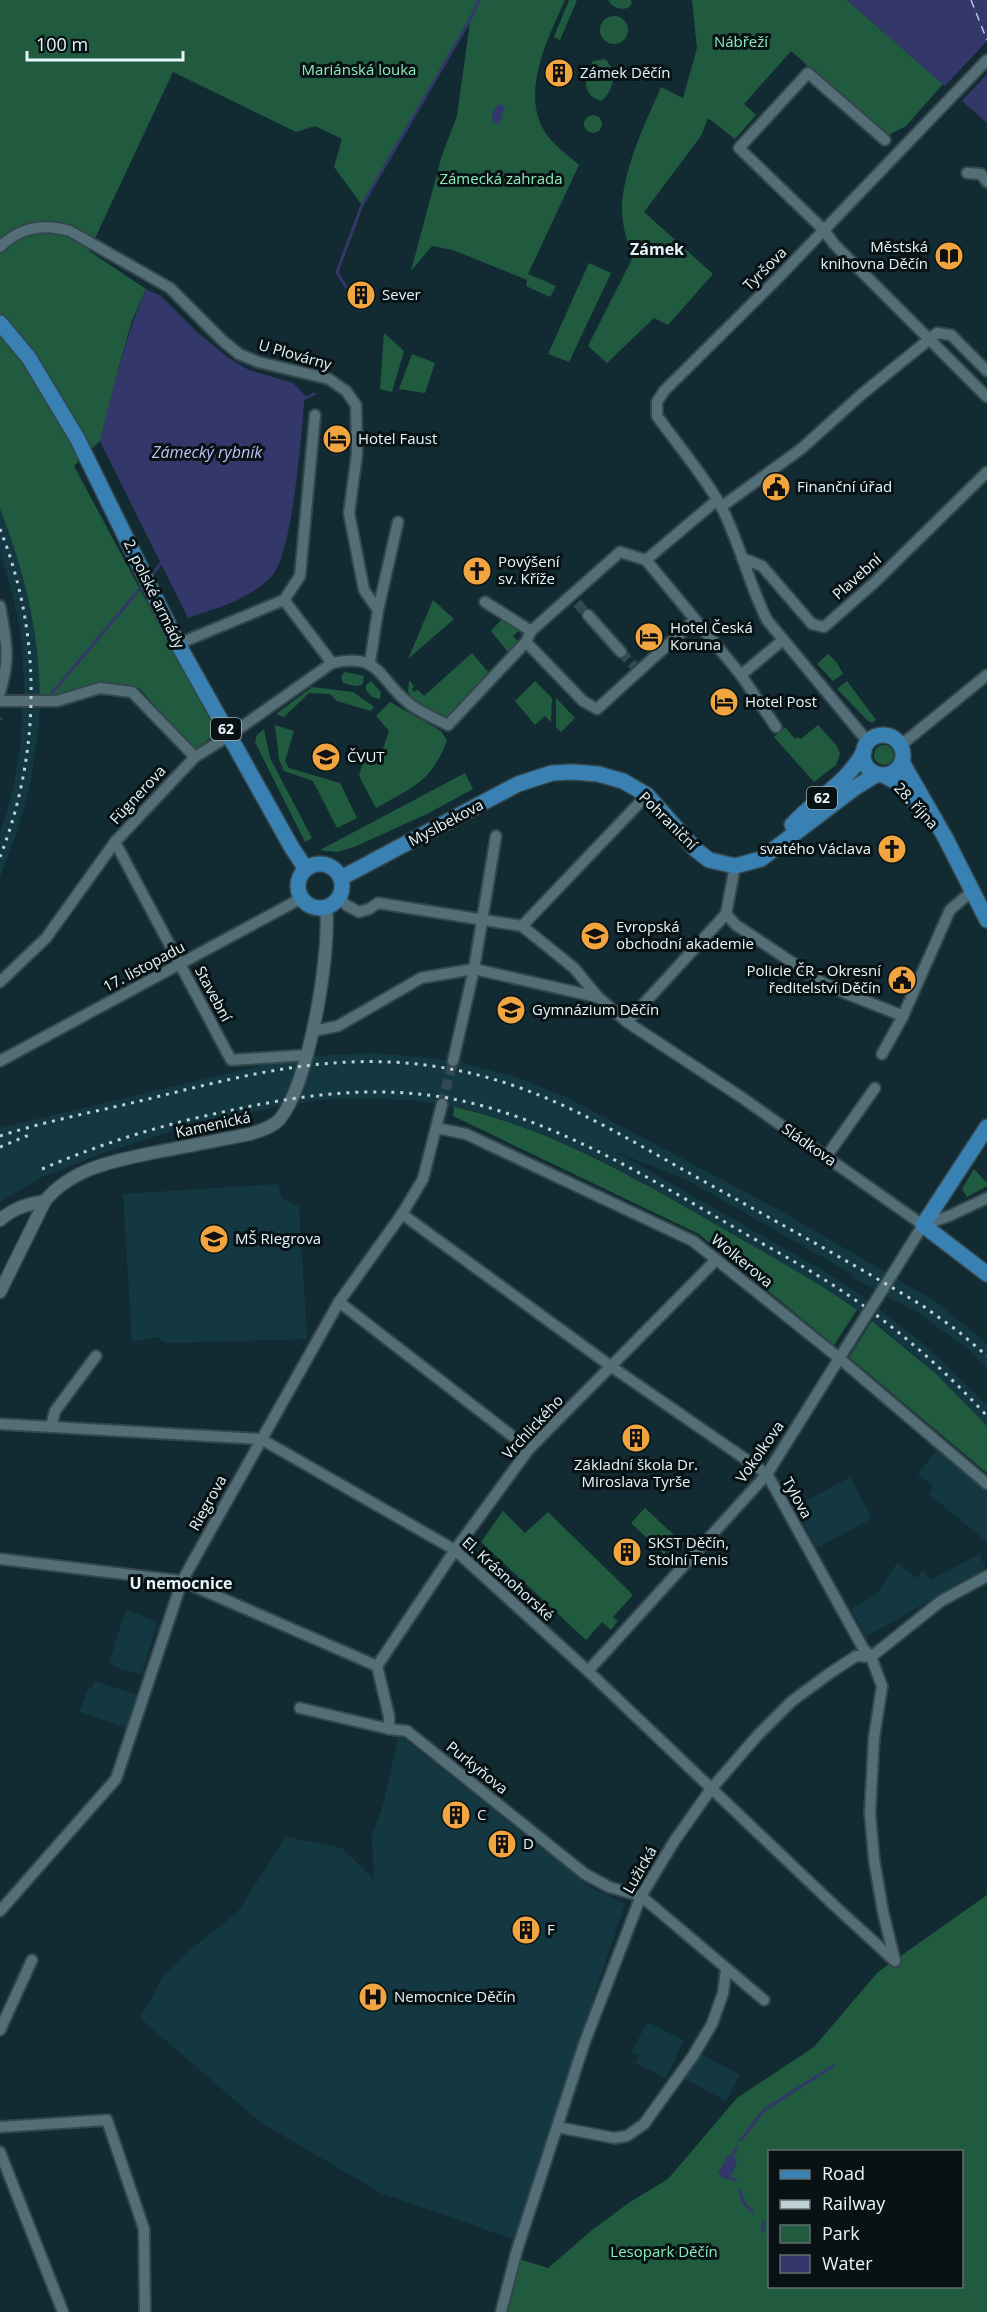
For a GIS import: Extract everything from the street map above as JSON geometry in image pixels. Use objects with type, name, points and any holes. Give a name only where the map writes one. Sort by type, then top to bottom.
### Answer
[{"type":"main road","name":"2. polské armády","points":[[0,323],[29,358],[77,438],[178,644],[292,848],[306,868]]},
{"type":"main road","points":[[885,735],[894,738],[901,745],[904,754],[902,762],[891,774],[880,775],[867,768],[866,746],[876,736],[885,735]]},
{"type":"main road","name":"62","points":[[778,844],[794,823],[857,765],[866,746]]},
{"type":"main road","name":"28. října","points":[[902,762],[946,839],[987,920]]},
{"type":"main road","name":"Pohraniční","points":[[552,773],[573,772],[614,778],[647,795],[695,849],[709,860],[735,866]]},
{"type":"main road","name":"Myslbekova","points":[[341,878],[518,784],[552,773]]},
{"type":"main road","name":"62","points":[[735,866],[761,859],[856,787],[880,775]]},
{"type":"main road","name":"28. října","points":[[880,775],[898,783],[946,839]]},
{"type":"main road","points":[[315,864],[326,864],[335,869],[341,878],[342,887],[339,897],[326,907],[317,908],[309,904],[302,898],[298,888],[300,878],[306,868],[315,864]]},
{"type":"main road","points":[[923,1225],[987,1127]]},
{"type":"main road","name":"Sládkova","points":[[923,1225],[987,1274]]},
{"type":"street","name":"Tyršova","points":[[719,503],[657,416],[656,407],[664,391],[824,231],[987,60]]},
{"type":"street","points":[[885,140],[808,73],[739,148],[987,397]]},
{"type":"street","points":[[967,173],[981,174],[987,182]]},
{"type":"street","name":"U Plovárny","points":[[0,248],[20,231],[33,227],[70,231],[170,288],[239,354],[258,362],[329,379],[346,391],[356,405],[357,453],[349,513],[364,590],[378,610]]},
{"type":"street","points":[[646,560],[719,503],[801,449],[862,394],[937,333],[951,335],[987,371]]},
{"type":"street","points":[[178,644],[284,600],[300,576],[315,415]]},
{"type":"street","name":"Plavební","points":[[742,558],[762,566],[812,624],[824,627],[875,582],[987,472]]},
{"type":"street","points":[[719,503],[767,620],[866,746]]},
{"type":"street","points":[[369,662],[398,522]]},
{"type":"street","points":[[284,600],[332,663],[350,659],[369,662],[411,705],[448,725],[528,637],[574,598],[620,552],[646,560],[741,675],[776,727]]},
{"type":"street","points":[[485,602],[528,637],[583,701],[597,709],[637,669],[695,620]]},
{"type":"street","points":[[0,606],[7,646],[7,670],[0,692]]},
{"type":"street","points":[[588,615],[621,652]]},
{"type":"street","points":[[741,675],[783,640]]},
{"type":"street","name":"Fügnerova","points":[[0,982],[46,938],[115,842],[195,757],[332,663]]},
{"type":"street","points":[[901,745],[987,675]]},
{"type":"street","points":[[0,700],[57,701],[100,688],[132,692],[195,757]]},
{"type":"street","points":[[339,897],[359,912],[378,903],[522,926],[647,795]]},
{"type":"street","points":[[453,1061],[474,969],[496,836]]},
{"type":"street","name":"Stavební","points":[[115,842],[231,1060],[308,1055]]},
{"type":"street","points":[[627,1022],[726,914],[735,866]]},
{"type":"street","points":[[882,1054],[903,1016],[950,910],[972,892]]},
{"type":"street","name":"17. listopadu","points":[[0,1061],[302,898]]},
{"type":"street","name":"Kamenická","points":[[0,1292],[45,1201],[66,1181],[109,1162],[250,1134],[270,1127],[278,1120],[288,1106],[308,1055],[327,937],[326,907]]},
{"type":"street","points":[[726,914],[736,925],[820,981],[903,1016]]},
{"type":"street","name":"Sládkova","points":[[522,926],[574,968],[597,997],[627,1022],[741,1097],[923,1225]]},
{"type":"street","points":[[313,1031],[338,1026],[421,978],[474,969],[597,997]]},
{"type":"street","points":[[826,1157],[875,1088]]},
{"type":"street","name":"Riegrova","points":[[0,1911],[116,1779],[182,1581],[339,1302],[402,1214],[423,1179],[442,1104]]},
{"type":"street","name":"Wolkerova","points":[[437,1128],[466,1134],[693,1240],[840,1358],[987,1484]]},
{"type":"street","points":[[923,1225],[949,1216],[987,1198]]},
{"type":"street","points":[[0,1220],[8,1213],[27,1204],[45,1201]]},
{"type":"street","name":"Tylova","points":[[402,1214],[612,1367],[767,1474],[863,1648],[871,1657],[882,1686],[874,1738],[870,1813],[883,1912],[895,1961]]},
{"type":"street","name":"Vokolkova","points":[[588,1671],[767,1474],[923,1225]]},
{"type":"street","name":"Vrchlického","points":[[377,1666],[455,1550],[529,1449],[716,1260]]},
{"type":"street","points":[[339,1302],[529,1449]]},
{"type":"street","points":[[51,1427],[55,1411],[96,1356]]},
{"type":"street","name":"El. Krásnohorské","points":[[0,1424],[261,1439],[455,1550],[588,1671],[895,1961]]},
{"type":"street","points":[[0,1559],[182,1581],[377,1666],[389,1716],[389,1729],[300,1708]]},
{"type":"street","name":"Lužická","points":[[501,2312],[516,2252],[584,2044],[641,1896],[675,1840],[711,1789],[758,1735],[792,1701],[856,1656],[871,1657],[941,1601],[987,1576]]},
{"type":"street","name":"Purkyňova","points":[[389,1729],[407,1731],[585,1874],[609,1887],[641,1896],[764,2000]]},
{"type":"street","points":[[0,2030],[32,1960]]},
{"type":"street","points":[[557,2127],[614,2138],[627,2136],[644,2124],[693,2056],[712,2024],[723,1993],[726,1970]]},
{"type":"street","points":[[0,2127],[106,2120],[144,2229],[145,2312]]},
{"type":"street","points":[[0,2152],[63,2312]]},
{"type":"shaded area","points":[[0,509],[13,542],[29,596],[36,633],[40,682],[39,723],[31,780],[18,829],[0,877],[0,834],[12,794],[20,749],[24,682],[21,635],[0,552]]},
{"type":"shaded area","points":[[374,1053],[462,1063],[519,1078],[568,1098],[779,1210],[938,1303],[987,1344],[987,1368],[969,1350],[920,1314],[855,1279],[852,1274],[689,1181],[614,1151],[824,1271],[865,1298],[926,1346],[987,1405],[987,1426],[917,1357],[882,1328],[816,1283],[598,1159],[531,1129],[479,1112],[412,1100],[329,1099],[280,1106],[193,1125],[109,1151],[42,1177],[0,1202],[0,1128],[263,1065],[313,1056]]},
{"type":"shaded area","name":"MŠ Riegrova","points":[[278,1184],[282,1199],[299,1206],[307,1339],[165,1343],[158,1337],[132,1342],[123,1194]]},
{"type":"shaded area","points":[[938,1449],[987,1489],[987,1542],[929,1494],[934,1487],[918,1474]]},
{"type":"shaded area","points":[[850,1477],[872,1518],[817,1548],[795,1507]]},
{"type":"shaded area","points":[[979,1554],[986,1568],[866,1637],[851,1609],[876,1595],[897,1563],[917,1578],[923,1571],[931,1580]]},
{"type":"shaded area","points":[[127,1610],[157,1622],[142,1674],[122,1670],[109,1663]]},
{"type":"shaded area","points":[[94,1681],[137,1695],[126,1728],[80,1712],[88,1688],[91,1689]]},
{"type":"shaded area","name":"Nemocnice Děčín","points":[[398,1738],[403,1738],[590,1887],[625,1904],[513,2239],[381,2193],[260,2122],[140,2018],[163,1977],[187,1952],[237,1913],[286,1837],[342,1848],[374,1879],[372,1836],[384,1802]]},
{"type":"shaded area","points":[[647,2022],[684,2040],[666,2078],[636,2063],[639,2056],[632,2052]]},
{"type":"shaded area","points":[[699,2053],[740,2075],[726,2101],[685,2079]]},
{"type":"green space","points":[[0,0],[565,0],[543,52],[535,89],[536,107],[541,124],[551,140],[579,165],[528,274],[556,286],[550,297],[526,286],[527,280],[453,250],[432,246],[411,271],[442,155],[457,116],[470,22],[362,205],[334,167],[342,139],[315,126],[296,132],[173,72],[89,251],[146,289],[132,321],[100,441],[74,466],[217,733],[195,750],[139,688],[96,683],[40,703],[34,628],[24,580],[0,509]]},
{"type":"green space","points":[[569,0],[577,0],[560,40],[554,37]]},
{"type":"green space","points":[[608,0],[631,0],[632,3],[628,8],[619,8],[614,7]]},
{"type":"green space","name":"Nábřeží","points":[[692,0],[847,0],[943,84],[906,126],[885,137],[817,78],[791,51],[744,104],[756,115],[735,139],[708,118],[701,136],[644,212],[713,274],[668,325],[654,318],[607,363],[588,346],[632,259],[622,210],[624,188],[637,144],[661,87],[683,98],[697,48]]},
{"type":"green space","points":[[614,16],[624,20],[628,30],[624,40],[614,44],[604,40],[600,30],[604,20]]},
{"type":"green space","points":[[605,59],[612,70],[613,81],[609,92],[601,101],[587,90],[586,79],[593,61]]},
{"type":"green space","points":[[593,115],[599,118],[602,124],[599,130],[593,133],[587,130],[584,124],[587,118]]},
{"type":"green space","points":[[589,263],[611,273],[569,362],[548,354]]},
{"type":"green space","points":[[384,333],[404,351],[392,392],[380,389]]},
{"type":"green space","points":[[412,354],[435,363],[425,393],[399,389]]},
{"type":"green space","points":[[433,600],[454,619],[408,659]]},
{"type":"green space","points":[[502,619],[519,630],[513,636],[518,641],[508,652],[491,631]]},
{"type":"green space","points":[[472,653],[489,673],[449,716],[445,717],[415,701],[408,692],[409,680],[414,686],[412,689],[414,692],[418,690],[424,696]]},
{"type":"green space","points":[[828,654],[843,674],[833,681],[817,664]]},
{"type":"green space","points":[[345,672],[364,676],[362,685],[343,683],[341,676]]},
{"type":"green space","points":[[371,681],[381,692],[380,699],[372,697],[366,690],[366,685]]},
{"type":"green space","points":[[535,681],[552,698],[551,722],[545,716],[535,725],[515,701]]},
{"type":"green space","points":[[847,681],[876,720],[872,723],[837,689]]},
{"type":"green space","points":[[312,687],[353,692],[374,707],[371,711],[337,701],[330,694],[309,693],[284,717],[276,714]]},
{"type":"green space","points":[[556,698],[575,718],[561,732],[556,727]]},
{"type":"green space","points":[[390,702],[441,731],[447,740],[427,775],[410,789],[376,808],[359,776],[366,752],[382,752],[389,731],[376,716]]},
{"type":"green space","points":[[275,725],[294,731],[285,761],[289,768],[340,783],[357,818],[337,828],[313,781],[284,771],[279,760]]},
{"type":"green space","points":[[818,725],[837,746],[840,754],[836,765],[814,782],[774,737],[785,727],[795,739],[798,737],[801,739]]},
{"type":"green space","points":[[264,729],[270,758],[312,838],[305,842],[255,742],[257,735]]},
{"type":"green space","points":[[884,745],[891,748],[894,755],[891,762],[884,765],[877,762],[874,755],[877,748]]},
{"type":"green space","points":[[465,773],[473,789],[427,814],[354,847],[337,852],[320,850]]},
{"type":"green space","points":[[454,1107],[524,1128],[591,1156],[772,1257],[857,1310],[834,1345],[699,1234],[453,1116]]},
{"type":"green space","points":[[974,1169],[987,1183],[987,1186],[967,1197],[962,1189]]},
{"type":"green space","points":[[872,1321],[936,1374],[987,1426],[987,1473],[849,1357]]},
{"type":"green space","points":[[645,1508],[678,1539],[664,1554],[631,1523]]},
{"type":"green space","points":[[503,1511],[525,1533],[548,1512],[633,1595],[613,1617],[618,1621],[611,1630],[602,1622],[586,1640],[481,1542]]},
{"type":"green space","name":"Lesopark Děčín","points":[[987,1895],[987,2312],[501,2312],[519,2259],[548,2268],[591,2231],[630,2202],[668,2179],[737,2098],[814,2047],[878,1972]]},
{"type":"water","points":[[847,0],[987,0],[987,123]]},
{"type":"water","points":[[499,104],[505,106],[500,122],[496,124],[492,120],[492,115]]},
{"type":"water","name":"Zámecký rybník","points":[[146,289],[161,296],[198,333],[229,358],[249,370],[293,383],[305,395],[291,519],[278,565],[270,578],[252,592],[188,618],[100,441],[126,345]]},
{"type":"water","points":[[728,2155],[736,2158],[737,2162],[731,2176],[724,2179],[718,2173]]},
{"type":"pier","points":[[987,41],[987,74],[960,103],[943,88]]},
{"type":"waterway","points":[[346,287],[337,272],[362,205],[470,20],[479,0]]},
{"type":"waterway","points":[[303,399],[314,394]]},
{"type":"waterway","points":[[150,577],[163,561]]},
{"type":"waterway","points":[[52,693],[144,584]]},
{"type":"waterway","points":[[741,2140],[764,2110],[833,2066]]},
{"type":"waterway","points":[[730,2159],[736,2148]]},
{"type":"waterway","points":[[727,2177],[736,2180]]},
{"type":"waterway","points":[[740,2190],[744,2204],[752,2211]]},
{"type":"waterway","points":[[763,2222],[763,2232]]},
{"type":"ferry route","points":[[971,0],[987,40]]},
{"type":"tunnel","points":[[577,603],[588,615]]},
{"type":"tunnel","points":[[621,652],[634,666]]},
{"type":"tunnel","points":[[442,1104],[453,1061]]},
{"type":"railway","points":[[0,529],[14,569],[23,610],[29,651],[31,693],[29,735],[23,776],[0,857]]},
{"type":"railway","points":[[0,1136],[52,1121],[288,1068],[362,1062],[400,1063],[439,1067],[476,1075],[546,1098],[642,1146],[923,1306],[958,1331],[987,1356]]},
{"type":"railway","points":[[42,1169],[87,1151],[157,1128],[204,1116],[292,1099],[355,1092],[387,1092],[419,1094],[483,1106],[548,1129],[610,1158],[799,1264],[879,1317],[917,1348],[987,1416]]},
{"type":"railway","points":[[0,1147],[29,1135]]},
{"type":"place","name":"Zámek Děčín","points":[[559,73]]},
{"type":"place","name":"Městská knihovna Děčín","points":[[949,256]]},
{"type":"place","name":"Sever","points":[[361,295]]},
{"type":"place","name":"Hotel Faust","points":[[337,439]]},
{"type":"place","name":"Finanční úřad","points":[[776,487]]},
{"type":"place","name":"Povýšení sv. Kříže","points":[[477,571]]},
{"type":"place","name":"Hotel Česká Koruna","points":[[649,637]]},
{"type":"place","name":"Hotel Post","points":[[724,702]]},
{"type":"place","name":"ČVUT","points":[[326,757]]},
{"type":"place","name":"svatého Václava","points":[[892,849]]},
{"type":"place","name":"Evropská obchodní akademie","points":[[595,936]]},
{"type":"place","name":"Policie ČR - Okresní ředitelství Děčín","points":[[902,980]]},
{"type":"place","name":"Gymnázium Děčín","points":[[511,1010]]},
{"type":"place","name":"MŠ Riegrova","points":[[214,1239]]},
{"type":"place","name":"Základní škola Dr. Miroslava Tyrše","points":[[636,1438]]},
{"type":"place","name":"SKST Děčín, Stolní Tenis","points":[[627,1552]]},
{"type":"place","name":"C","points":[[456,1815]]},
{"type":"place","name":"D","points":[[502,1844]]},
{"type":"place","name":"F","points":[[526,1930]]},
{"type":"place","name":"Nemocnice Děčín","points":[[373,1997]]},
{"type":"district","name":"Zámek","points":[[657,249]]},
{"type":"district","name":"U nemocnice","points":[[181,1583]]},
{"type":"park label","name":"Mariánská louka","points":[[359,70]]},
{"type":"park label","name":"Zámecká zahrada","points":[[501,179]]}]
